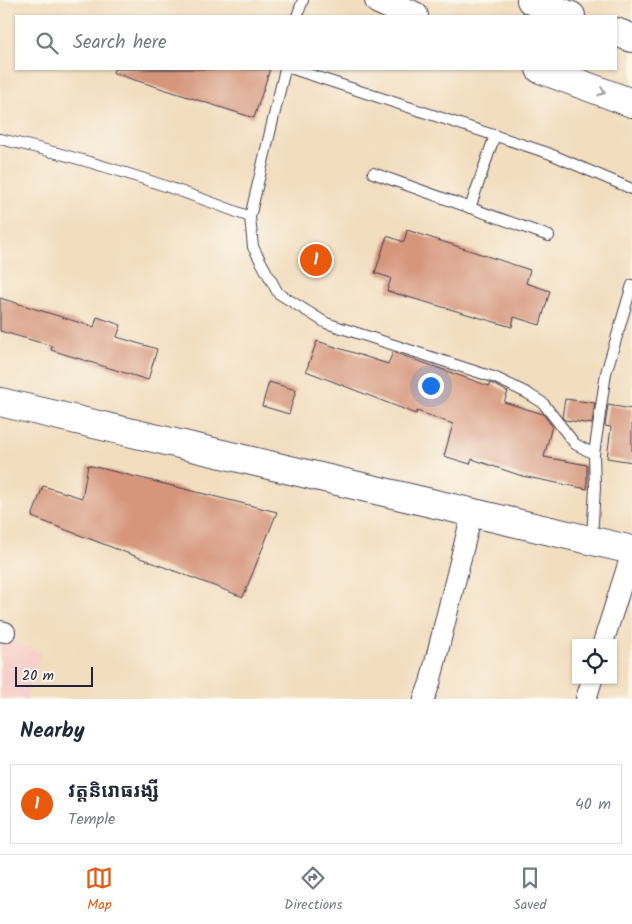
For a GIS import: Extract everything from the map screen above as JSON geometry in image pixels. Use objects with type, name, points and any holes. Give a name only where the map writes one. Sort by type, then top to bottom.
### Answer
[{"type":"main road","points":[[378,0],[412,15]]},
{"type":"main road","points":[[531,0],[568,15]]},
{"type":"main road","points":[[617,32],[632,38]]},
{"type":"main road","points":[[543,70],[632,103]]},
{"type":"main road","points":[[0,402],[632,551]]},
{"type":"street","points":[[424,699],[430,683],[472,513]]},
{"type":"street","points":[[605,639],[632,551]]},
{"type":"street","points":[[586,699],[591,684]]},
{"type":"lane","points":[[297,15],[303,0]]},
{"type":"lane","points":[[285,70],[250,217],[253,247],[278,293],[326,323],[496,378],[527,393],[543,402],[575,444],[594,454]]},
{"type":"lane","points":[[296,70],[548,153],[632,189]]},
{"type":"lane","points":[[470,208],[495,135]]},
{"type":"lane","points":[[0,139],[59,152],[189,194],[250,217]]},
{"type":"lane","points":[[373,173],[549,236]]},
{"type":"lane","points":[[592,541],[595,488],[594,454],[606,373],[632,284]]},
{"type":"lane","points":[[621,327],[632,330]]},
{"type":"shaded area","points":[[0,638],[41,653],[26,699],[0,699]]},
{"type":"building","points":[[114,70],[270,70],[254,118],[113,73]]},
{"type":"building","points":[[407,230],[530,270],[526,283],[550,291],[540,325],[514,317],[512,327],[387,291],[391,278],[375,273],[387,236],[404,242]]},
{"type":"building","points":[[0,298],[94,327],[97,317],[121,325],[117,337],[157,349],[148,380],[51,350],[52,346],[0,331]]},
{"type":"building","points":[[317,341],[388,364],[393,352],[489,386],[490,383],[493,384],[508,392],[504,402],[543,414],[552,426],[544,457],[587,465],[587,489],[522,476],[472,459],[470,464],[444,456],[453,424],[417,411],[416,414],[306,371]]},
{"type":"building","points":[[269,382],[296,390],[289,414],[262,406]]},
{"type":"building","points":[[565,399],[595,403],[592,424],[565,420],[562,417]]},
{"type":"building","points":[[608,405],[632,409],[632,462],[607,458],[611,427],[605,426]]},
{"type":"building","points":[[88,465],[277,512],[243,597],[32,517],[43,486],[82,498]]},
{"type":"place","name":"វត្តនិរោធរង្សី","points":[[316,260]]}]
